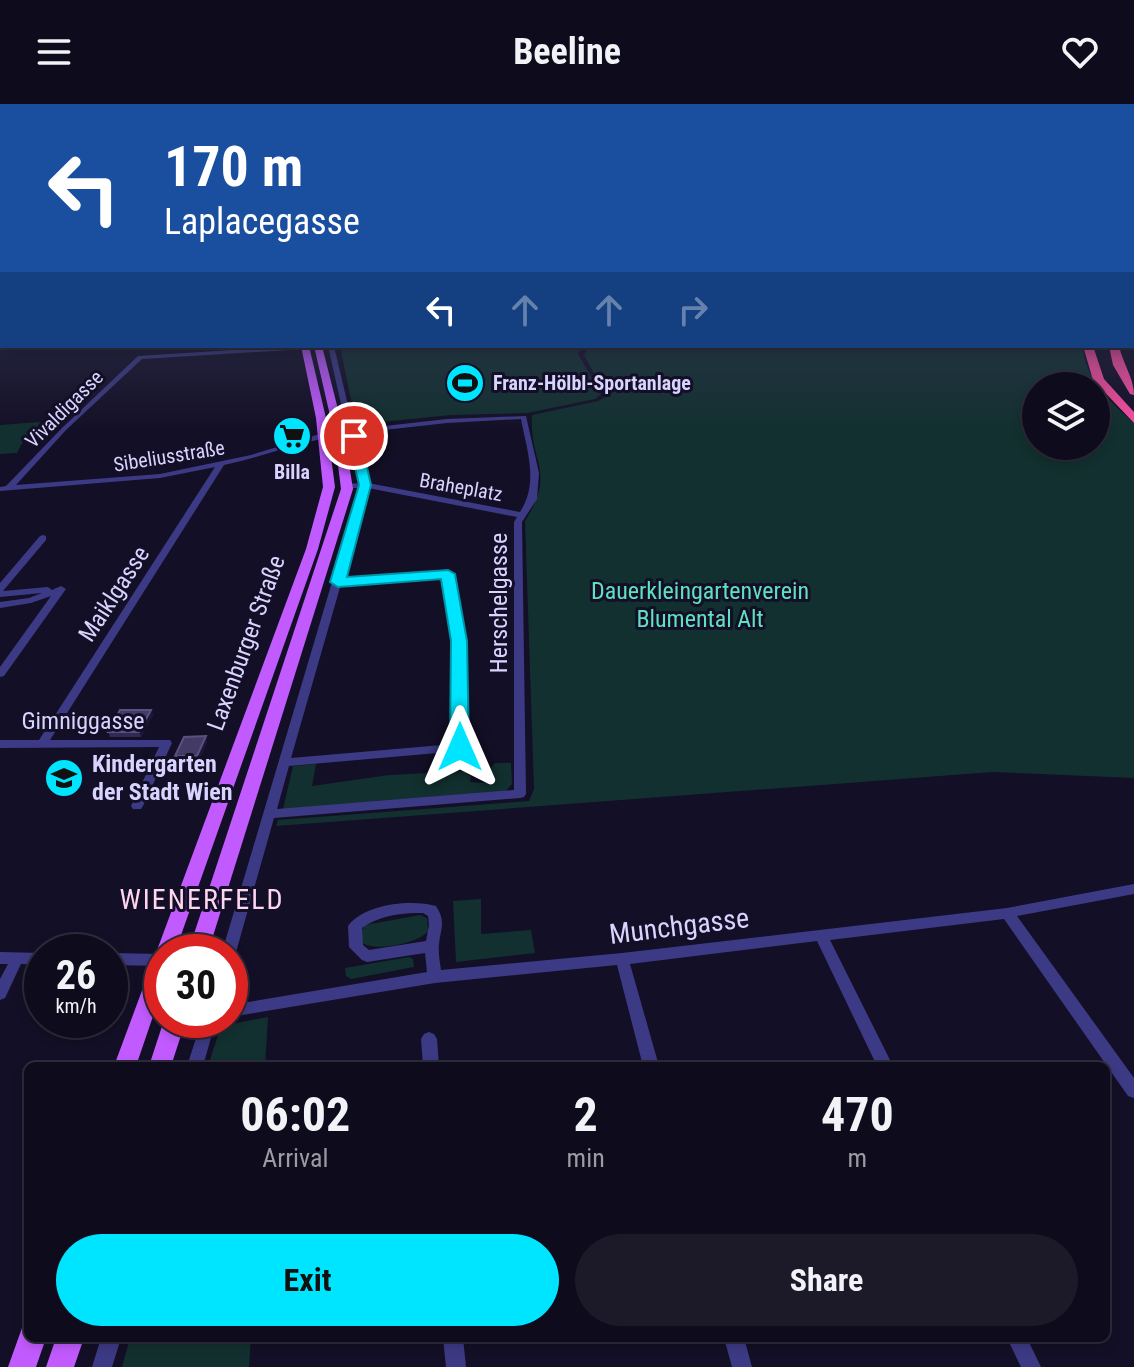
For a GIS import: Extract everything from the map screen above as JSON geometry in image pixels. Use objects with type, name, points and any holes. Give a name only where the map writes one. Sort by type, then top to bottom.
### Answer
[{"type":"highway","points":[[1089,348],[1099,380],[1134,419]]},
{"type":"highway","points":[[1102,348],[1109,374],[1134,408]]},
{"type":"highway","points":[[1114,348],[1118,365],[1134,392]]},
{"type":"highway","points":[[1127,348],[1134,370]]},
{"type":"main road","name":"Laxenburger Straße","points":[[172,934],[312,549],[329,487],[323,435],[305,348]]},
{"type":"main road","name":"Laxenburger Straße","points":[[204,934],[347,486],[339,433],[318,348]]},
{"type":"main road","points":[[126,1062],[144,1012]]},
{"type":"main road","points":[[161,1062],[169,1038]]},
{"type":"main road","points":[[22,1367],[31,1342]]},
{"type":"main road","points":[[60,1367],[69,1342]]},
{"type":"street","name":"Vivaldigasse","points":[[5,488],[143,356],[273,348]]},
{"type":"street","name":"Laxenburger Straße","points":[[331,348],[347,414],[335,421]]},
{"type":"street","name":"Sibeliusstraße","points":[[5,488],[160,476],[220,465],[323,435],[524,417]]},
{"type":"street","name":"Herschelgasse","points":[[270,814],[520,794],[518,522],[533,499],[535,473],[524,417]]},
{"type":"street","points":[[234,934],[287,762],[365,485],[353,431]]},
{"type":"street","name":"Maiklgasse","points":[[42,744],[220,465]]},
{"type":"street","name":"Braheplatz","points":[[347,486],[365,485],[521,515]]},
{"type":"street","points":[[0,592],[43,538]]},
{"type":"street","points":[[287,762],[460,747],[459,641],[448,574],[338,582]]},
{"type":"street","points":[[0,592],[61,589]]},
{"type":"street","points":[[0,605],[31,600],[61,589]]},
{"type":"street","points":[[0,674],[61,589]]},
{"type":"street","name":"Gimniggasse","points":[[0,744],[166,743],[137,806]]},
{"type":"street","name":"Munchgasse","points":[[248,1008],[435,977],[622,959],[1007,913],[1134,889]]},
{"type":"street","points":[[432,946],[367,956],[356,947],[355,926],[368,917],[426,908],[436,916],[437,931],[432,946],[435,977]]},
{"type":"street","points":[[1007,913],[1134,1091]]},
{"type":"street","points":[[821,935],[883,1062]]},
{"type":"street","points":[[0,958],[24,959]]},
{"type":"street","points":[[0,994],[17,959]]},
{"type":"street","points":[[622,959],[650,1062]]},
{"type":"street","points":[[196,1062],[204,1038]]},
{"type":"street","points":[[429,1039],[431,1062]]},
{"type":"street","points":[[102,1367],[110,1342]]},
{"type":"street","points":[[453,1342],[456,1367]]},
{"type":"street","points":[[735,1342],[742,1367]]},
{"type":"street","points":[[1019,1342],[1031,1367]]},
{"type":"green space","name":"Franz-Hölbl-Sportanlage","points":[[340,348],[582,348],[578,354],[601,394],[595,399],[528,413],[451,415],[342,426],[340,421],[354,414]]},
{"type":"green space","name":"Dauerkleingartenverein Blumental Alt","points":[[588,348],[1083,348],[1090,372],[1022,372],[1022,460],[1110,460],[1110,400],[1134,423],[1134,778],[993,772],[276,826],[278,820],[529,801],[534,789],[525,521],[539,490],[540,478],[532,415],[598,401],[607,396],[584,355]]},
{"type":"green space","points":[[40,422],[32,438],[24,439],[17,453],[0,454],[0,425]]},
{"type":"green space","points":[[495,763],[511,763],[512,784],[505,792],[283,809],[293,766],[316,764],[312,786],[389,775],[464,771],[471,777],[470,782],[488,783],[489,770]]},
{"type":"green space","points":[[481,899],[481,934],[531,930],[535,953],[456,962],[453,901]]},
{"type":"green space","points":[[420,915],[427,918],[428,931],[416,939],[385,947],[362,942],[365,925]]},
{"type":"green space","points":[[409,957],[413,959],[414,967],[351,979],[346,976],[345,968]]},
{"type":"green space","points":[[268,1017],[265,1062],[209,1062],[217,1038],[248,1038],[248,1021]]},
{"type":"green space","points":[[129,1342],[251,1342],[249,1367],[122,1367]]},
{"type":"building","points":[[120,710],[151,710],[139,732],[108,732]]},
{"type":"building","points":[[206,736],[197,756],[175,756],[184,737]]},
{"type":"place","name":"Franz-Hölbl-Sportanlage","points":[[465,383]]},
{"type":"place","name":"Billa","points":[[292,436]]},
{"type":"place","name":"Kindergarten der Stadt Wien","points":[[64,778]]},
{"type":"district","name":"WIENERFELD","points":[[202,899]]},
{"type":"route","points":[[354,436],[365,485],[338,582],[448,574],[459,641],[460,747]]}]
